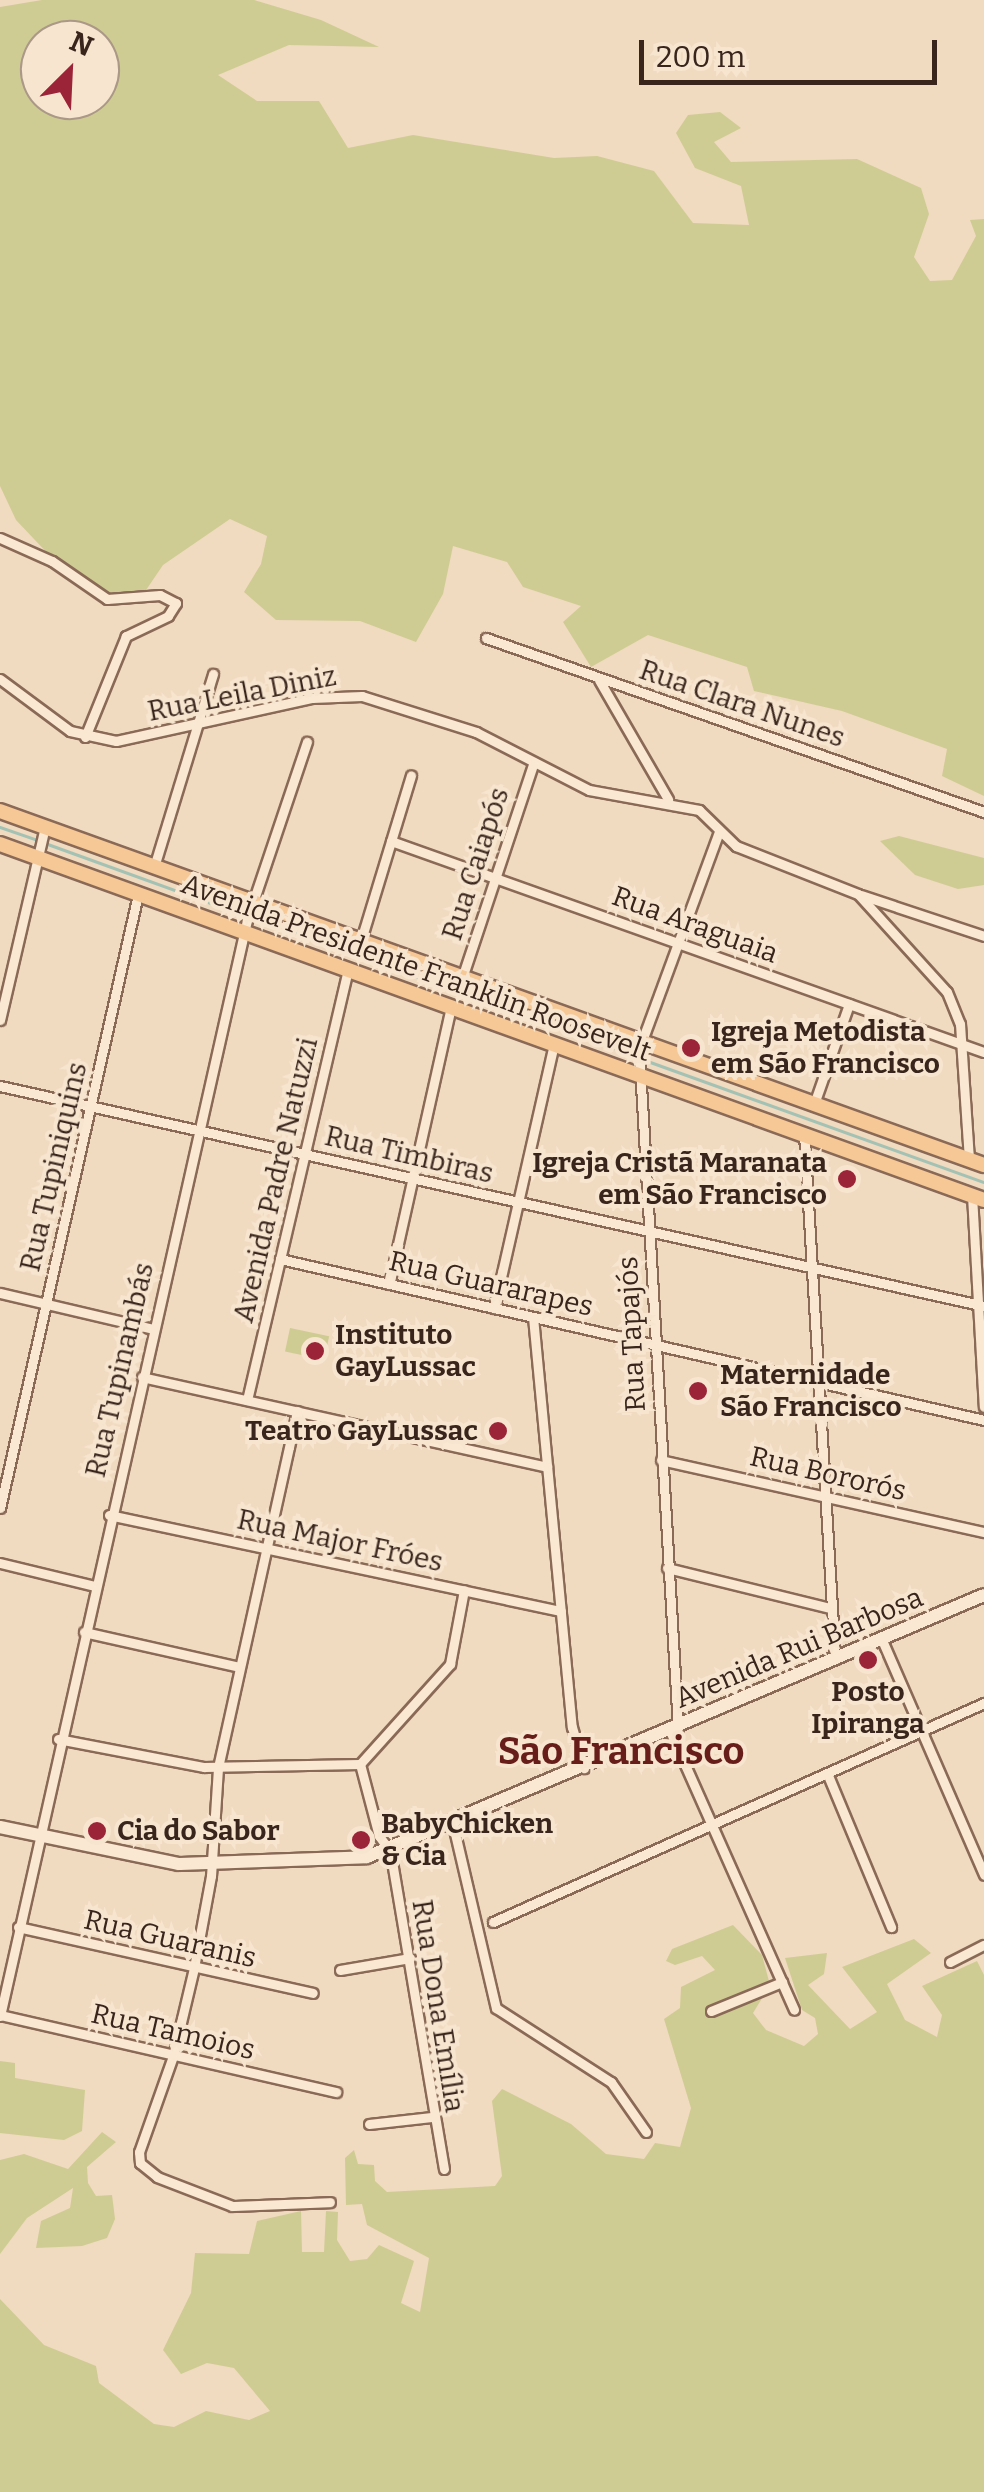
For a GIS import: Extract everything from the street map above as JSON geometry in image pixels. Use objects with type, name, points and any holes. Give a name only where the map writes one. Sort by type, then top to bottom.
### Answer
[{"type":"main road","name":"Avenida Presidente Franklin Roosevelt","points":[[0,811],[40,842],[138,894],[246,926],[348,970],[554,1044],[640,1070],[978,1198]]},
{"type":"main road","name":"Avenida Presidente Franklin Roosevelt","points":[[0,844],[40,842],[154,866],[641,1046],[976,1163]]},
{"type":"main road","name":"Avenida Rui Barbosa","points":[[0,1828],[212,1867],[390,1851],[984,1596]]},
{"type":"street","points":[[0,538],[52,561],[107,599],[160,594],[176,604],[168,616],[134,629],[120,644],[85,737],[0,679]]},
{"type":"street","name":"Rua Clara Nunes","points":[[486,638],[984,812]]},
{"type":"street","points":[[154,866],[213,674]]},
{"type":"street","points":[[599,680],[668,800]]},
{"type":"street","name":"Rua Leila Diniz","points":[[85,737],[116,741],[312,698],[362,696],[476,732],[533,765],[589,790],[668,800],[699,810],[719,832],[760,858],[984,936]]},
{"type":"street","name":"Rua Tupinambás","points":[[0,2016],[36,1836],[251,905],[307,742]]},
{"type":"street","name":"Rua Caiapós","points":[[462,978],[533,765]]},
{"type":"street","points":[[361,940],[411,775]]},
{"type":"street","name":"Rua Tapajós","points":[[674,1729],[641,1046],[682,944],[719,832]]},
{"type":"street","name":"Rua Araguaia","points":[[391,841],[984,1052]]},
{"type":"street","points":[[0,1020],[40,842]]},
{"type":"street","name":"Rua Tupiniquins","points":[[0,1508],[138,894]]},
{"type":"street","points":[[858,894],[947,992],[962,1044],[976,1163]]},
{"type":"street","name":"Avenida Padre Natuzzi","points":[[247,1400],[348,970]]},
{"type":"street","points":[[814,1104],[849,1004]]},
{"type":"street","points":[[388,1284],[450,1007]]},
{"type":"street","points":[[494,1308],[554,1044]]},
{"type":"street","name":"Rua Timbiras","points":[[0,1086],[981,1305]]},
{"type":"street","points":[[804,1134],[823,1496],[836,1659]]},
{"type":"street","points":[[978,1198],[984,1406]]},
{"type":"street","name":"Rua Guararapes","points":[[280,1259],[984,1420]]},
{"type":"street","points":[[0,1292],[154,1328]]},
{"type":"street","points":[[533,1317],[572,1727],[584,1768]]},
{"type":"street","points":[[142,1377],[547,1467]]},
{"type":"street","points":[[297,1412],[218,1768],[212,1867],[194,1968],[173,2056],[139,2152],[146,2169],[246,2209],[330,2202]]},
{"type":"street","name":"Rua Bororós","points":[[661,1460],[984,1532]]},
{"type":"street","name":"Rua Major Fróes","points":[[109,1515],[561,1610]]},
{"type":"street","points":[[0,1564],[94,1586]]},
{"type":"street","points":[[667,1568],[830,1608]]},
{"type":"street","points":[[58,1739],[218,1768],[360,1764],[450,1664],[464,1590]]},
{"type":"street","points":[[84,1632],[239,1667]]},
{"type":"street","points":[[882,1640],[984,1874]]},
{"type":"street","points":[[492,1922],[984,1703]]},
{"type":"street","points":[[674,1729],[794,2010]]},
{"type":"street","name":"Rua Dona Emília","points":[[360,1764],[379,1836],[390,1851],[410,1958],[432,2117],[444,2169]]},
{"type":"street","points":[[827,1773],[890,1926]]},
{"type":"street","points":[[453,1825],[496,2008],[611,2082],[646,2132]]},
{"type":"street","name":"Rua Guaranis","points":[[18,1927],[313,1994]]},
{"type":"street","points":[[950,1962],[984,1945]]},
{"type":"street","points":[[340,1970],[410,1958]]},
{"type":"street","points":[[711,2011],[782,1982]]},
{"type":"street","name":"Rua Tamoios","points":[[0,2016],[336,2092]]},
{"type":"street","points":[[370,2124],[432,2117]]},
{"type":"shaded area","points":[[42,0],[254,0],[321,20],[379,47],[289,45],[218,75],[257,101],[319,101],[348,148],[413,135],[554,158],[597,156],[654,171],[693,223],[749,225],[741,186],[695,168],[676,133],[688,115],[720,112],[741,128],[714,142],[731,162],[857,159],[921,188],[929,214],[914,257],[930,281],[952,280],[976,236],[970,220],[984,219],[984,796],[942,776],[947,749],[842,711],[754,691],[747,667],[648,635],[591,667],[563,622],[581,606],[523,587],[507,562],[453,546],[443,594],[416,642],[360,621],[276,620],[244,592],[261,564],[267,536],[230,519],[163,565],[142,596],[106,592],[52,558],[16,520],[0,486],[0,7]]},
{"type":"shaded area","points":[[899,836],[984,858],[984,885],[958,889],[915,875],[880,841]]},
{"type":"shaded area","points":[[290,1328],[329,1336],[324,1360],[285,1351]]},
{"type":"shaded area","points":[[733,1925],[762,1955],[770,1985],[753,2013],[766,2030],[804,2046],[818,2034],[815,2018],[802,2010],[785,1958],[827,1953],[824,1974],[808,1985],[850,2029],[877,2012],[842,1967],[914,1939],[931,1953],[887,1984],[905,2020],[937,2037],[942,2015],[922,1986],[977,1961],[984,1975],[984,2492],[0,2492],[0,2299],[44,2345],[96,2366],[99,2383],[154,2424],[174,2427],[206,2411],[249,2420],[270,2411],[234,2368],[207,2363],[181,2374],[163,2350],[191,2293],[195,2253],[249,2254],[257,2221],[301,2211],[302,2252],[324,2252],[326,2211],[338,2212],[337,2240],[350,2261],[367,2259],[379,2245],[414,2261],[401,2303],[420,2312],[429,2258],[367,2225],[362,2204],[346,2205],[345,2158],[354,2150],[358,2164],[374,2165],[375,2181],[387,2192],[495,2186],[502,2176],[492,2101],[502,2089],[571,2124],[606,2154],[644,2159],[655,2143],[680,2147],[691,2108],[664,2019],[680,2008],[681,1987],[715,1970],[702,1956],[675,1965],[666,1961],[672,1949]]},
{"type":"shaded area","points":[[0,2061],[15,2063],[15,2078],[85,2090],[82,2131],[64,2140],[0,2133]]},
{"type":"shaded area","points":[[102,2132],[116,2142],[87,2167],[88,2183],[96,2196],[112,2195],[115,2219],[107,2238],[82,2246],[36,2248],[41,2221],[70,2208],[73,2188],[27,2218],[0,2254],[0,2160],[24,2154],[68,2169]]},
{"type":"waterway","points":[[0,827],[37,840]]},
{"type":"waterway","points":[[45,843],[244,915]]},
{"type":"waterway","points":[[252,917],[635,1056]]},
{"type":"waterway","points":[[642,1059],[984,1182]]},
{"type":"place","name":"Igreja Metodista em São Francisco","points":[[691,1048]]},
{"type":"place","name":"Igreja Cristã Maranata em São Francisco","points":[[847,1179]]},
{"type":"place","name":"Instituto GayLussac","points":[[315,1351]]},
{"type":"place","name":"Maternidade São Francisco","points":[[698,1391]]},
{"type":"place","name":"Teatro GayLussac","points":[[498,1431]]},
{"type":"place","name":"Posto Ipiranga","points":[[868,1660]]},
{"type":"place","name":"Cia do Sabor","points":[[97,1831]]},
{"type":"place","name":"BabyChicken & Cia","points":[[361,1840]]},
{"type":"district","name":"São Francisco","points":[[621,1752]]}]
